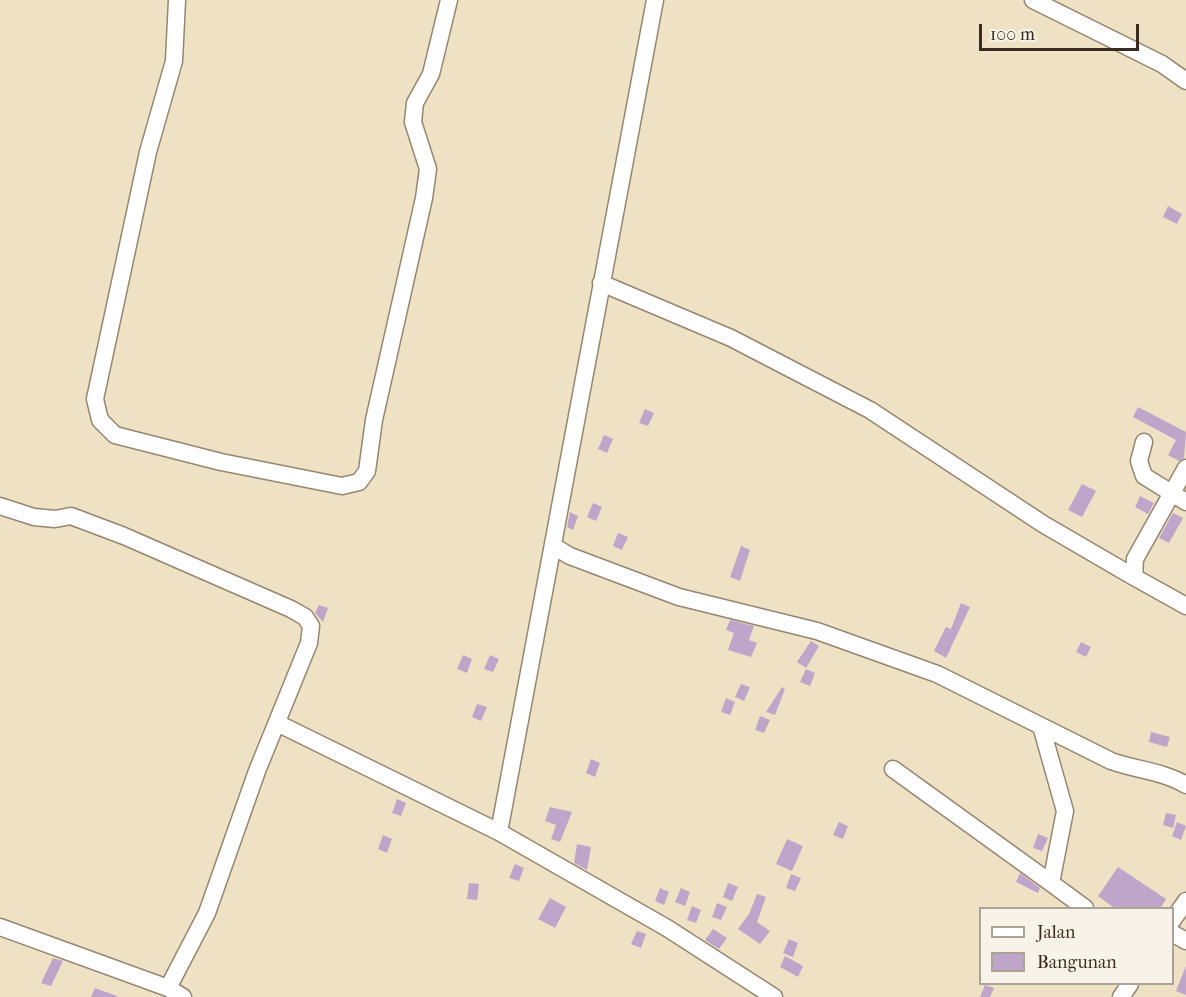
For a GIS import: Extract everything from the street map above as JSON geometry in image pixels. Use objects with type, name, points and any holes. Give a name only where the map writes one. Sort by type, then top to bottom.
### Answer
[{"type":"street","points":[[177,0],[174,61],[148,152],[95,399],[96,410],[100,420],[115,435],[221,462],[342,486],[359,482],[367,471],[374,420],[424,198],[428,169],[413,122],[415,103],[431,74],[449,0]]},
{"type":"street","points":[[499,832],[656,0]]},
{"type":"street","points":[[1033,0],[1162,63],[1186,81]]},
{"type":"street","points":[[601,283],[731,338],[870,410],[1043,524],[1186,606]]},
{"type":"street","points":[[1144,442],[1139,461],[1144,476],[1179,498]]},
{"type":"street","points":[[1134,577],[1135,559],[1179,498],[1186,468]]},
{"type":"street","points":[[0,506],[34,517],[55,519],[71,516],[124,536],[305,617],[312,634],[233,836],[207,914],[168,988]]},
{"type":"street","points":[[553,546],[570,556],[679,597],[817,631],[917,666],[1110,761],[1139,771],[1166,775],[1186,785]]},
{"type":"street","points":[[277,723],[499,832],[667,928],[774,997]]},
{"type":"street","points":[[1041,726],[1065,811],[1051,883]]},
{"type":"street","points":[[893,769],[1081,907]]},
{"type":"street","points":[[1174,919],[1186,901]]},
{"type":"street","points":[[0,927],[168,988],[183,997]]},
{"type":"building","points":[[1168,206],[1182,214],[1177,224],[1163,217]]},
{"type":"building","points":[[1138,407],[1186,432],[1184,458],[1179,461],[1168,455],[1176,440],[1133,417]]},
{"type":"building","points":[[645,409],[654,413],[648,426],[639,423]]},
{"type":"building","points":[[604,435],[613,439],[607,453],[598,449]]},
{"type":"building","points":[[1082,484],[1096,491],[1082,517],[1068,510]]},
{"type":"building","points":[[1140,496],[1154,503],[1148,514],[1135,507]]},
{"type":"building","points":[[593,503],[602,507],[596,521],[587,517]]},
{"type":"building","points":[[570,512],[578,516],[573,530],[567,527]]},
{"type":"building","points":[[1173,513],[1183,518],[1169,543],[1159,538]]},
{"type":"building","points":[[618,533],[628,537],[622,550],[613,546]]},
{"type":"building","points":[[741,546],[750,550],[740,581],[730,577]]},
{"type":"building","points":[[961,603],[970,607],[946,658],[934,651],[946,627],[951,629]]},
{"type":"building","points":[[319,605],[328,608],[323,622],[315,613]]},
{"type":"building","points":[[730,620],[754,626],[749,640],[757,643],[751,657],[728,650],[734,633],[726,630]]},
{"type":"building","points":[[811,641],[819,646],[806,668],[797,662]]},
{"type":"building","points":[[1081,642],[1091,647],[1086,657],[1076,652]]},
{"type":"building","points":[[463,655],[472,659],[467,673],[457,669]]},
{"type":"building","points":[[490,655],[499,659],[493,672],[484,669]]},
{"type":"building","points":[[806,669],[815,673],[810,686],[800,682]]},
{"type":"building","points":[[741,684],[750,687],[744,701],[735,697]]},
{"type":"building","points":[[782,687],[785,689],[775,715],[766,712]]},
{"type":"building","points":[[726,698],[735,702],[730,715],[721,712]]},
{"type":"building","points":[[477,704],[487,707],[481,721],[472,717]]},
{"type":"building","points":[[760,716],[770,720],[764,733],[755,730]]},
{"type":"building","points":[[1151,732],[1170,737],[1167,747],[1149,742]]},
{"type":"building","points":[[591,759],[600,763],[595,777],[586,773]]},
{"type":"building","points":[[397,799],[406,803],[401,816],[392,813]]},
{"type":"building","points":[[550,807],[572,812],[560,842],[551,839],[556,825],[545,821]]},
{"type":"building","points":[[1166,813],[1176,815],[1173,828],[1163,825]]},
{"type":"building","points":[[839,822],[848,826],[843,839],[833,835]]},
{"type":"building","points":[[1177,822],[1186,826],[1181,840],[1172,836]]},
{"type":"building","points":[[1038,834],[1048,838],[1042,851],[1033,848]]},
{"type":"building","points":[[383,835],[392,839],[387,853],[378,849]]},
{"type":"building","points":[[787,839],[803,846],[792,871],[776,864]]},
{"type":"building","points":[[577,844],[591,847],[587,870],[574,863]]},
{"type":"building","points":[[515,864],[524,868],[519,881],[509,878]]},
{"type":"building","points":[[1118,867],[1166,899],[1161,907],[1113,907],[1098,896]]},
{"type":"building","points":[[1020,873],[1040,888],[1038,893],[1016,882]]},
{"type":"building","points":[[791,874],[801,878],[795,891],[786,888]]},
{"type":"building","points":[[469,883],[479,884],[477,900],[467,899]]},
{"type":"building","points":[[728,883],[738,887],[732,901],[723,897]]},
{"type":"building","points":[[660,888],[669,892],[664,905],[655,901]]},
{"type":"building","points":[[681,888],[690,892],[685,906],[675,902]]},
{"type":"building","points":[[757,894],[766,897],[757,922],[770,931],[760,944],[738,929],[749,914]]},
{"type":"building","points":[[550,898],[566,907],[555,928],[538,919]]},
{"type":"building","points":[[717,903],[727,907],[721,920],[712,917]]},
{"type":"building","points":[[692,906],[701,910],[696,923],[687,920]]},
{"type":"building","points":[[713,929],[727,938],[719,949],[705,940]]},
{"type":"building","points":[[637,931],[646,934],[641,948],[631,944]]},
{"type":"building","points":[[789,939],[798,943],[793,957],[783,953]]},
{"type":"building","points":[[785,956],[803,966],[798,977],[780,967]]},
{"type":"building","points":[[53,958],[63,961],[51,986],[41,983]]},
{"type":"building","points":[[1186,966],[1186,995],[1176,991]]},
{"type":"building","points":[[985,985],[994,988],[990,997],[980,997]]},
{"type":"building","points":[[95,988],[117,996],[117,997],[91,997]]}]
